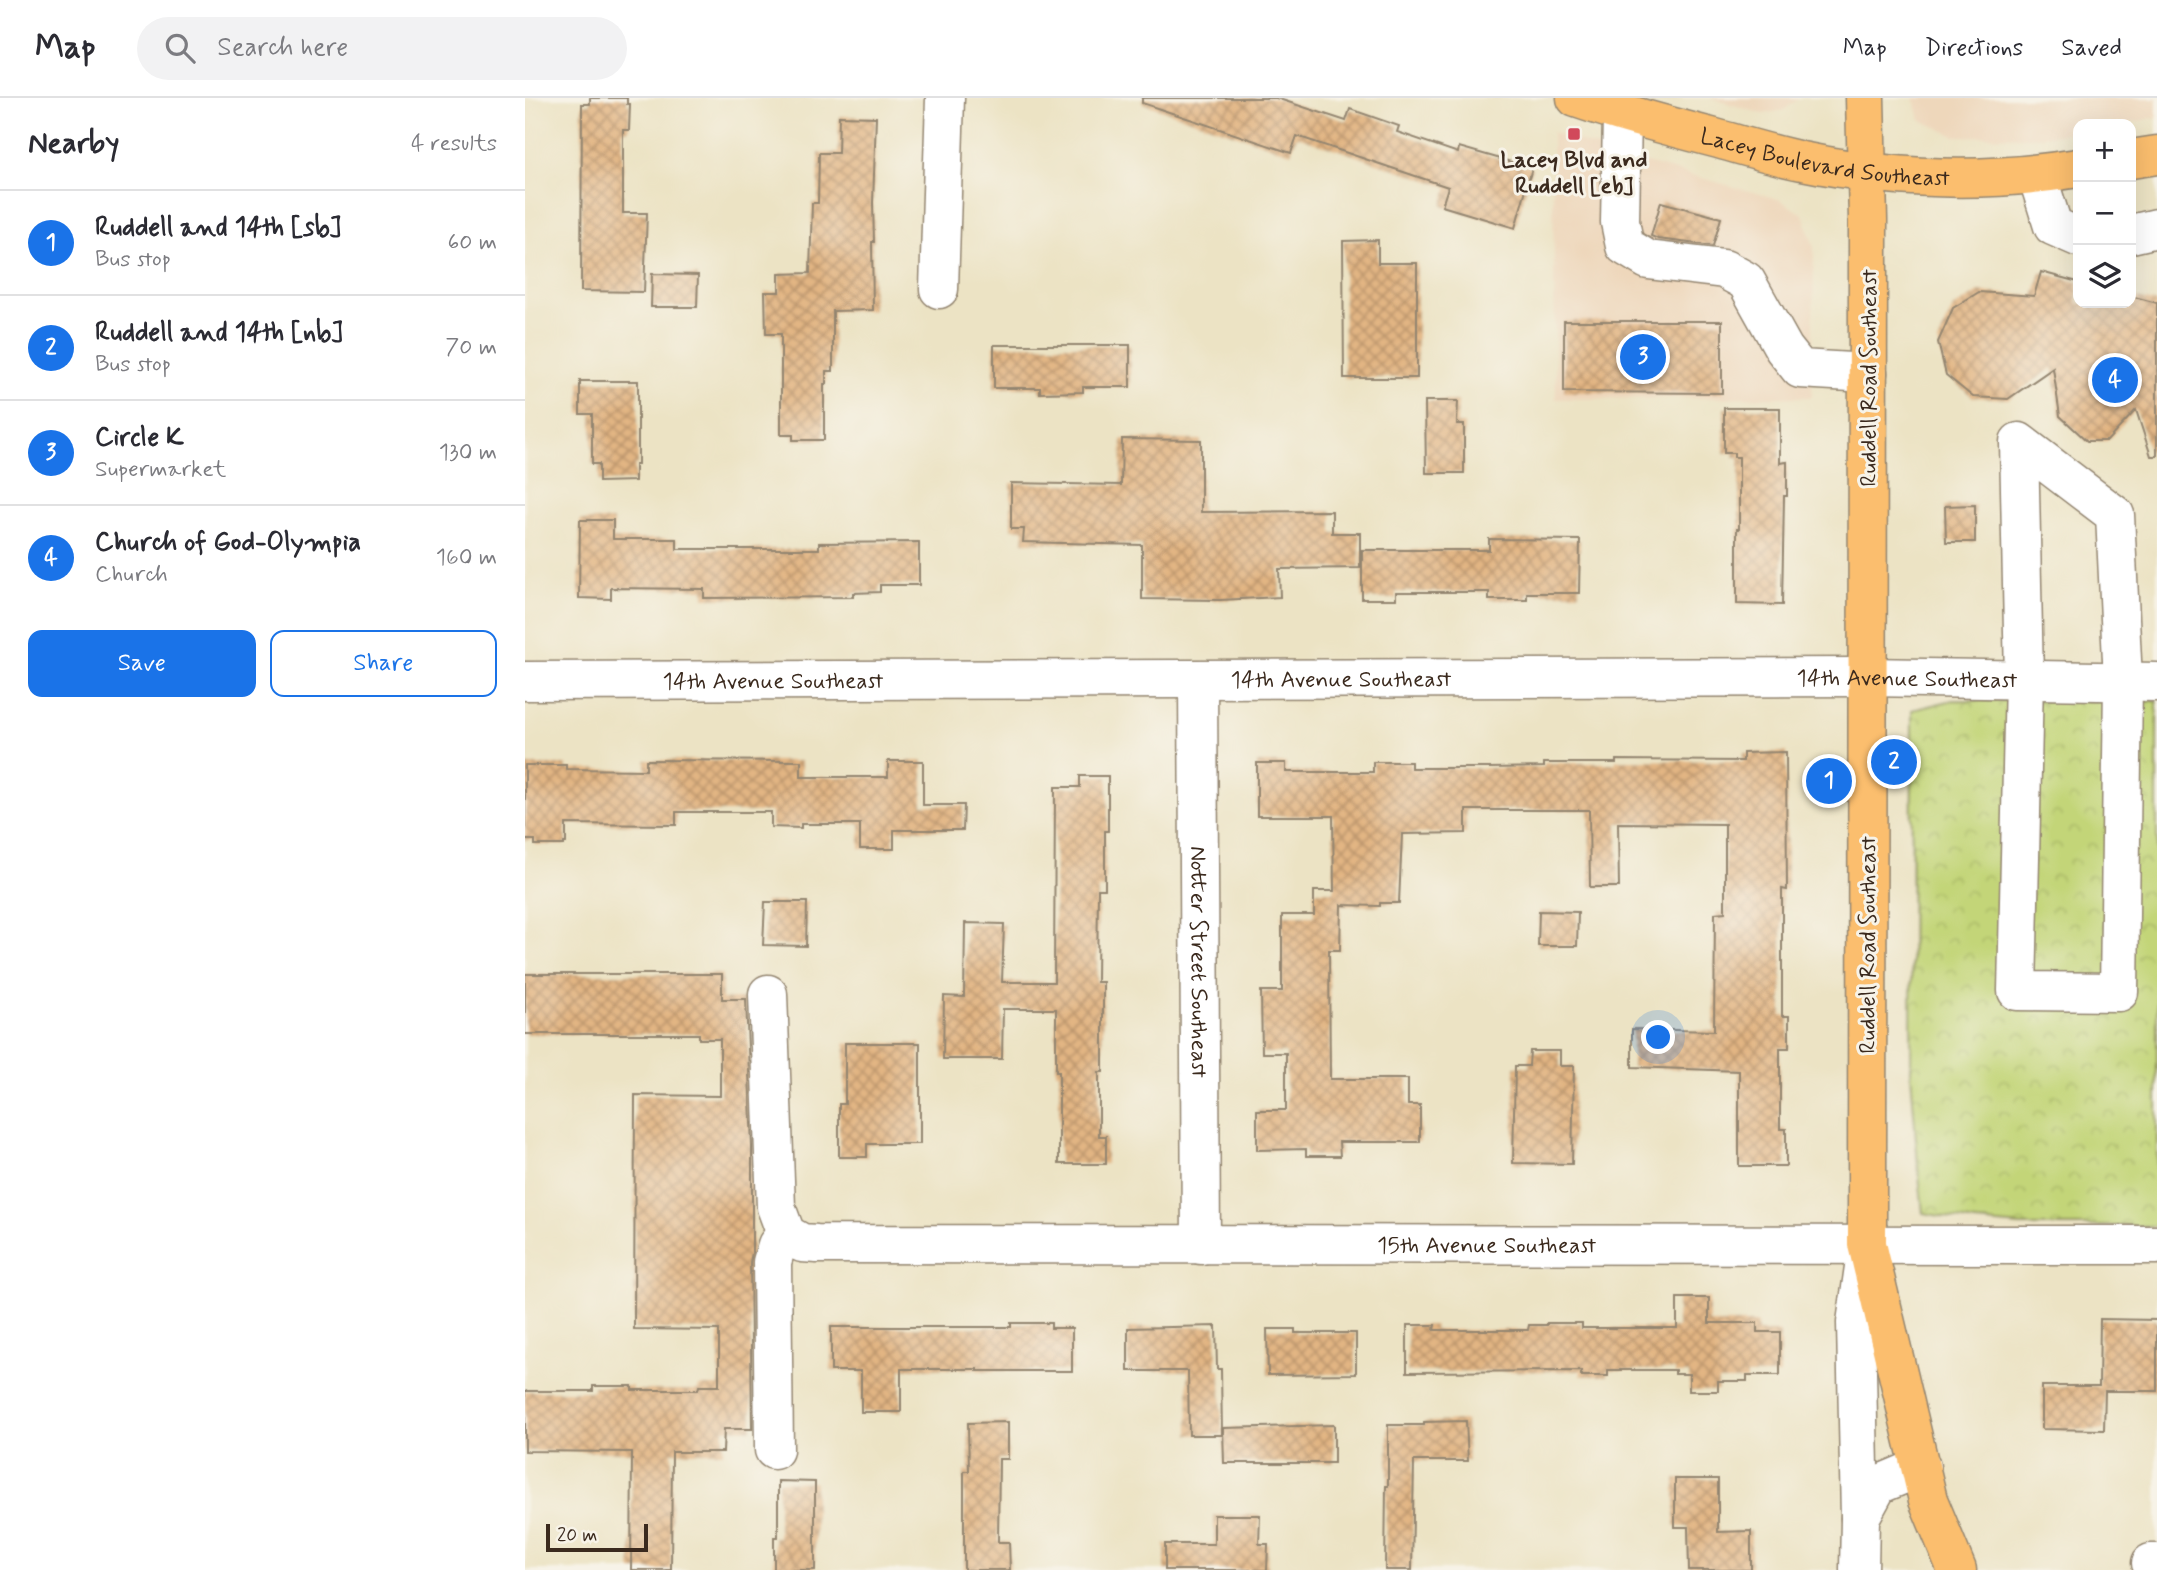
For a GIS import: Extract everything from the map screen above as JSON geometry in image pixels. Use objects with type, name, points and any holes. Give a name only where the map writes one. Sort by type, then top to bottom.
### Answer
[{"type":"main road","name":"Lacey Boulevard Southeast","points":[[1576,98],[1622,115],[1802,161],[1868,171],[1921,177],[2037,175],[2073,169]]},
{"type":"main road","name":"Ruddell Road Southeast","points":[[1865,98],[1868,171],[1867,1244],[1929,1500],[1957,1570]]},
{"type":"main road","points":[[2136,158],[2157,155]]},
{"type":"street","points":[[939,289],[945,98]]},
{"type":"street","points":[[1622,115],[1620,222],[1625,246],[1648,260],[1724,269],[1746,281],[1784,349],[1800,369],[1868,373]]},
{"type":"street","points":[[2037,175],[2053,226],[2073,235]]},
{"type":"street","points":[[2136,233],[2157,228]]},
{"type":"street","points":[[2019,442],[2115,515],[2140,682],[2119,992],[2017,991],[2024,679],[2019,442]]},
{"type":"street","name":"14th Avenue Southeast","points":[[525,681],[1867,677],[2140,682]]},
{"type":"street","name":"Notter Street Southeast","points":[[1198,680],[1201,1245]]},
{"type":"street","points":[[768,994],[776,1207],[802,1239],[777,1245],[772,1262],[774,1450]]},
{"type":"street","name":"15th Avenue Southeast","points":[[802,1239],[1201,1245],[2157,1245]]},
{"type":"street","points":[[1859,1570],[1856,1323],[1867,1244]]},
{"type":"street","points":[[1860,1518],[1878,1485],[1921,1467]]},
{"type":"shaded area","points":[[1710,98],[1799,98],[1784,110],[1763,114]]},
{"type":"shaded area","points":[[1913,98],[2157,98],[2157,117],[2136,122],[2136,119],[2073,119],[2073,133],[2032,137],[1955,136],[1921,120]]},
{"type":"shaded area","points":[[1552,132],[1621,156],[1778,199],[1803,214],[1814,248],[1812,397],[1556,399]]},
{"type":"green space","points":[[1953,700],[2157,701],[2157,1226],[2021,1226],[1923,1213],[1911,1073],[1912,710]]},
{"type":"building","points":[[590,98],[627,98],[627,104],[630,104],[629,130],[623,130],[623,213],[647,213],[644,292],[581,291],[582,104],[590,104]]},
{"type":"building","points":[[1142,98],[1276,98],[1346,121],[1350,109],[1399,126],[1397,132],[1458,153],[1459,147],[1532,168],[1515,228],[1442,206],[1448,187],[1297,136],[1291,153],[1142,103]]},
{"type":"building","points":[[839,116],[876,117],[873,310],[833,311],[833,371],[826,371],[824,384],[824,440],[793,440],[793,435],[781,435],[781,334],[766,334],[765,292],[779,292],[779,274],[810,273],[812,203],[818,203],[819,153],[838,153]]},
{"type":"building","points":[[1661,202],[1721,218],[1713,246],[1651,236]]},
{"type":"building","points":[[1378,240],[1378,263],[1417,263],[1417,378],[1344,378],[1343,241]]},
{"type":"building","points":[[2041,272],[2073,281],[2073,308],[2136,308],[2136,297],[2157,303],[2157,456],[2151,456],[2136,410],[2107,441],[2087,441],[2060,416],[2053,368],[2008,399],[1973,397],[1946,375],[1938,342],[1953,308],[1979,292],[2034,296]]},
{"type":"building","points":[[652,274],[698,275],[697,307],[651,307]]},
{"type":"building","points":[[1564,321],[1722,321],[1722,393],[1564,392]]},
{"type":"building","points":[[994,345],[1130,345],[1130,387],[1083,387],[1083,392],[1040,393],[1040,388],[994,388]]},
{"type":"building","points":[[580,381],[638,381],[638,465],[635,465],[635,481],[599,482],[599,464],[592,464],[592,414],[580,414]]},
{"type":"building","points":[[1425,401],[1458,401],[1457,424],[1464,424],[1464,473],[1426,473]]},
{"type":"building","points":[[1724,408],[1780,408],[1780,463],[1787,462],[1782,605],[1737,604],[1739,457],[1734,457],[1734,453],[1724,453]]},
{"type":"building","points":[[1122,439],[1201,440],[1201,512],[1332,511],[1332,533],[1360,533],[1360,568],[1279,569],[1280,597],[1220,600],[1142,599],[1142,545],[1023,542],[1024,529],[1011,529],[1011,483],[1121,485]]},
{"type":"building","points":[[1975,505],[1975,542],[1946,542],[1945,506]]},
{"type":"building","points":[[580,520],[613,520],[613,539],[677,539],[677,549],[819,549],[819,543],[919,542],[919,585],[880,585],[880,592],[853,593],[853,597],[704,598],[704,589],[611,588],[611,599],[579,598]]},
{"type":"building","points":[[1489,539],[1580,540],[1579,593],[1527,593],[1527,600],[1489,600],[1489,592],[1396,592],[1396,599],[1362,599],[1362,550],[1489,550]]},
{"type":"building","points":[[1786,752],[1787,890],[1782,889],[1782,1016],[1789,1016],[1789,1048],[1780,1048],[1780,1129],[1786,1129],[1786,1166],[1739,1166],[1739,1071],[1632,1067],[1632,1029],[1714,1031],[1715,913],[1725,912],[1725,824],[1618,823],[1619,887],[1590,887],[1589,810],[1466,810],[1466,833],[1402,834],[1399,903],[1380,903],[1380,906],[1341,905],[1340,950],[1329,950],[1330,1079],[1408,1079],[1408,1105],[1420,1105],[1420,1142],[1339,1142],[1340,1156],[1306,1156],[1306,1149],[1257,1150],[1257,1110],[1286,1110],[1286,1053],[1262,1053],[1261,991],[1282,991],[1282,915],[1314,915],[1314,891],[1334,891],[1333,816],[1257,816],[1257,763],[1286,763],[1286,772],[1373,772],[1373,762],[1411,762],[1411,768],[1544,767],[1544,763],[1616,763],[1616,760],[1743,761],[1743,753]]},
{"type":"building","points":[[646,760],[801,761],[801,777],[888,777],[888,761],[923,761],[923,805],[964,805],[963,830],[894,830],[894,849],[860,849],[860,824],[771,827],[771,812],[676,812],[676,825],[566,824],[564,845],[535,845],[535,840],[525,840],[525,765],[566,765],[566,769],[646,770]]},
{"type":"building","points":[[1080,776],[1108,776],[1105,889],[1098,889],[1097,982],[1103,982],[1103,1072],[1099,1072],[1099,1136],[1106,1136],[1106,1164],[1059,1164],[1056,1009],[1003,1009],[1002,1059],[943,1059],[944,996],[964,997],[965,923],[1004,924],[1002,982],[1054,982],[1055,787],[1080,787]]},
{"type":"building","points":[[765,902],[807,902],[806,946],[763,945]]},
{"type":"building","points":[[1539,911],[1578,912],[1577,946],[1538,946]]},
{"type":"building","points":[[525,974],[722,974],[722,999],[746,999],[752,1147],[752,1429],[724,1429],[723,1452],[672,1452],[671,1570],[631,1570],[632,1452],[525,1451],[525,1391],[593,1391],[593,1386],[632,1386],[632,1390],[698,1390],[699,1386],[719,1386],[719,1330],[634,1329],[635,1095],[720,1096],[720,1039],[699,1039],[699,1034],[525,1034]]},
{"type":"building","points":[[845,1043],[920,1043],[920,1144],[867,1144],[867,1157],[839,1157],[839,1104],[845,1104]]},
{"type":"building","points":[[1530,1051],[1560,1051],[1560,1066],[1574,1066],[1572,1164],[1513,1163],[1515,1066],[1529,1066]]},
{"type":"building","points":[[1677,1298],[1709,1298],[1709,1323],[1757,1323],[1757,1332],[1780,1332],[1780,1375],[1747,1375],[1747,1381],[1718,1381],[1718,1391],[1689,1391],[1689,1374],[1675,1374],[1675,1370],[1608,1370],[1608,1376],[1581,1376],[1581,1371],[1407,1372],[1407,1325],[1435,1325],[1434,1330],[1528,1330],[1529,1325],[1547,1323],[1582,1323],[1582,1328],[1677,1328]]},
{"type":"building","points":[[2100,1319],[2157,1320],[2157,1391],[2105,1391],[2104,1430],[2042,1429],[2042,1386],[2099,1386]]},
{"type":"building","points":[[1011,1323],[1051,1323],[1051,1328],[1072,1328],[1072,1371],[901,1369],[901,1412],[861,1412],[861,1371],[831,1371],[831,1327],[1011,1327]]},
{"type":"building","points":[[1216,1326],[1217,1369],[1221,1369],[1222,1435],[1189,1435],[1188,1371],[1128,1371],[1128,1328]]},
{"type":"building","points":[[1267,1329],[1295,1329],[1295,1333],[1356,1333],[1356,1374],[1268,1375]]},
{"type":"building","points":[[1466,1421],[1468,1461],[1414,1461],[1412,1570],[1385,1570],[1388,1425]]},
{"type":"building","points":[[1008,1422],[1008,1459],[999,1459],[998,1542],[1009,1542],[1010,1570],[964,1570],[964,1471],[969,1471],[968,1423]]},
{"type":"building","points":[[1334,1425],[1334,1463],[1224,1463],[1223,1428]]},
{"type":"building","points":[[1675,1479],[1718,1479],[1718,1532],[1751,1531],[1751,1570],[1689,1570],[1688,1527],[1675,1527]]},
{"type":"building","points":[[778,1481],[815,1482],[815,1570],[774,1570],[774,1537],[778,1537]]},
{"type":"building","points":[[1214,1515],[1260,1515],[1259,1544],[1268,1544],[1267,1570],[1165,1570],[1165,1544],[1214,1544]]},
{"type":"place","name":"Lacey Blvd and Ruddell [eb]","points":[[1574,134]]},
{"type":"place","name":"Circle K","points":[[1643,357]]},
{"type":"place","name":"Church of God-Olympia","points":[[2115,380]]},
{"type":"place","name":"Ruddell and 14th [nb]","points":[[1894,762]]},
{"type":"place","name":"Ruddell and 14th [sb]","points":[[1829,781]]}]
